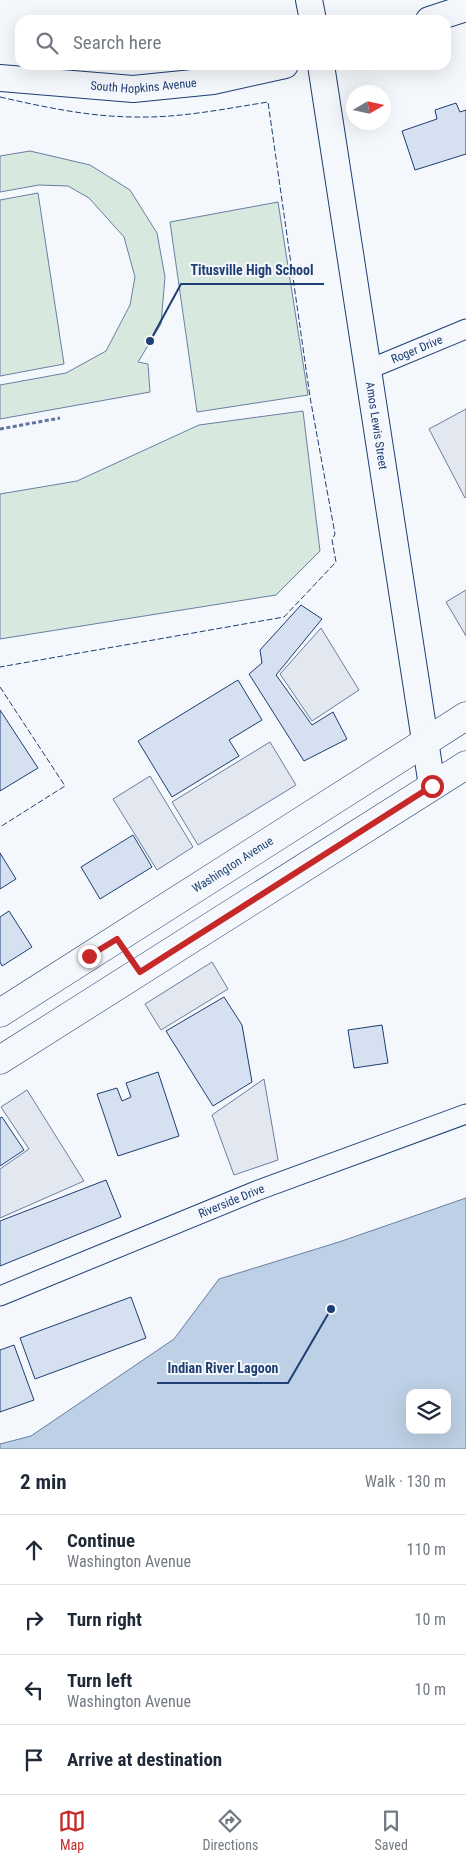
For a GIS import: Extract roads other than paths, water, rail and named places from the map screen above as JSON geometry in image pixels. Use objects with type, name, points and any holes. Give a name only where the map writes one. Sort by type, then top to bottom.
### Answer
[{"type":"main road","name":"Washington Avenue","points":[[0,1012],[466,716]]},
{"type":"main road","points":[[0,1060],[466,765]]},
{"type":"main road","points":[[117,939],[140,972]]},
{"type":"street","points":[[309,0],[312,15]]},
{"type":"street","points":[[444,15],[466,8]]},
{"type":"street","name":"South Hopkins Avenue","points":[[0,78],[133,89],[214,80],[261,70]]},
{"type":"street","name":"Amos Lewis Street","points":[[322,70],[432,786]]},
{"type":"street","name":"Roger Drive","points":[[367,370],[466,329]]},
{"type":"street","name":"Riverside Drive","points":[[0,1296],[256,1191],[466,1114]]},
{"type":"water","points":[[466,1198],[466,1449],[0,1449],[0,1444],[31,1436],[174,1339],[219,1279],[339,1242]]},
{"type":"place","name":"Titusville High School","points":[[150,341]]},
{"type":"place","name":"Indian River Lagoon","points":[[331,1309]]}]
